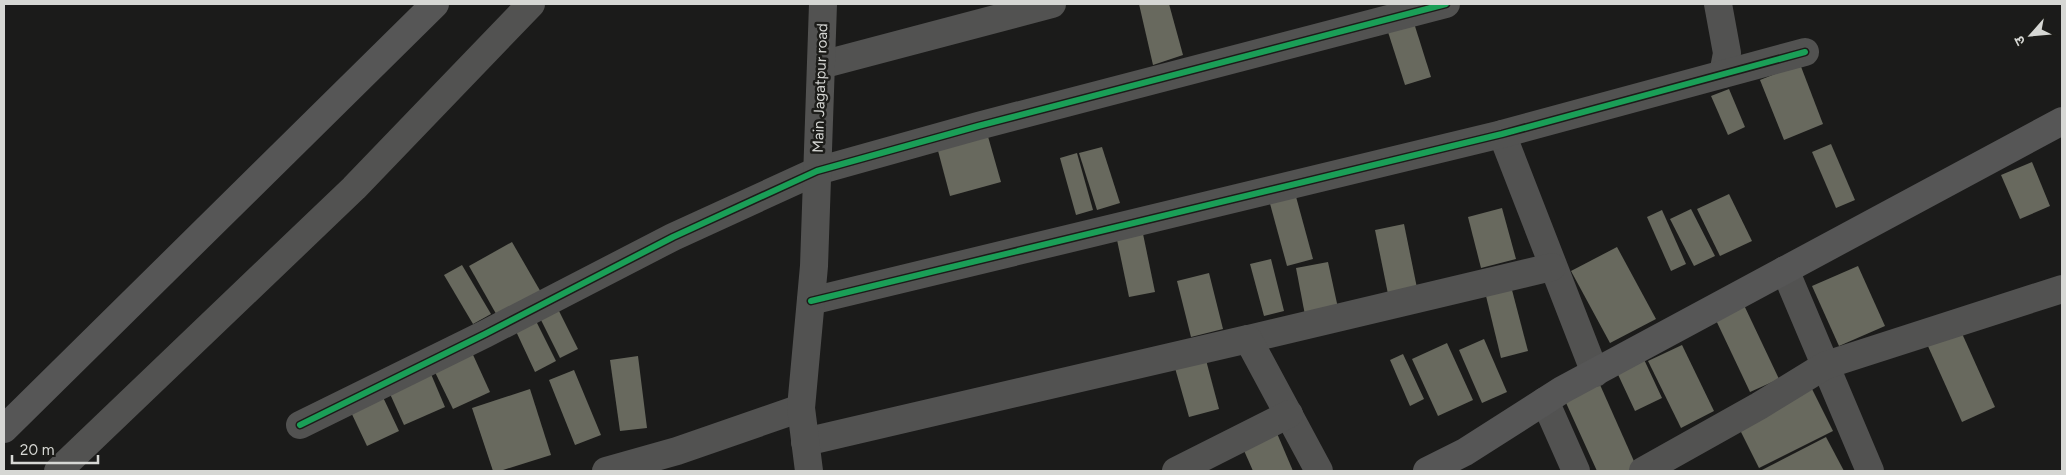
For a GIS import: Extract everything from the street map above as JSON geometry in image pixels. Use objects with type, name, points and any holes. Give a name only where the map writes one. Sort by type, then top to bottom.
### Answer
[{"type":"street","points":[[4,429],[435,4]]},
{"type":"street","points":[[58,471],[354,188],[531,4]]},
{"type":"street","name":"Main Jagatpur road","points":[[810,471],[801,408],[814,266],[823,4]]},
{"type":"street","points":[[821,65],[1052,4]]},
{"type":"street","points":[[300,425],[486,334],[673,237],[817,171],[997,121],[1446,4]]},
{"type":"street","points":[[1718,4],[1727,53],[1723,74]]},
{"type":"street","points":[[811,301],[1502,134],[1805,52]]},
{"type":"street","points":[[1428,471],[1465,452],[1545,401],[1595,373],[2062,121]]},
{"type":"street","points":[[1502,134],[1552,267],[1595,373]]},
{"type":"street","points":[[805,442],[1552,267]]},
{"type":"street","points":[[1785,270],[1826,365],[1864,469]]},
{"type":"street","points":[[1643,471],[1759,406],[1826,365],[2062,289]]},
{"type":"street","points":[[1248,339],[1320,471]]},
{"type":"street","points":[[1545,401],[1576,471]]},
{"type":"street","points":[[606,471],[677,452],[801,408]]},
{"type":"street","points":[[1176,471],[1289,414]]},
{"type":"building","points":[[1139,4],[1169,4],[1183,55],[1153,65]]},
{"type":"building","points":[[1414,23],[1431,77],[1405,85],[1388,32]]},
{"type":"building","points":[[1800,64],[1823,124],[1784,140],[1760,80]]},
{"type":"building","points":[[1729,89],[1745,127],[1728,135],[1711,96]]},
{"type":"building","points":[[987,133],[1001,182],[950,196],[937,147]]},
{"type":"building","points":[[1831,144],[1855,200],[1836,208],[1812,152]]},
{"type":"building","points":[[1102,147],[1120,203],[1097,210],[1079,153]]},
{"type":"building","points":[[1077,153],[1093,210],[1076,215],[1060,158]]},
{"type":"building","points":[[2032,162],[2050,206],[2020,219],[2001,175]]},
{"type":"building","points":[[1295,193],[1313,259],[1287,266],[1269,200]]},
{"type":"building","points":[[1729,194],[1752,241],[1720,256],[1697,209]]},
{"type":"building","points":[[1502,208],[1516,259],[1481,268],[1468,217]]},
{"type":"building","points":[[1691,209],[1715,256],[1694,266],[1670,219]]},
{"type":"building","points":[[1662,210],[1686,264],[1671,271],[1647,217]]},
{"type":"building","points":[[1404,224],[1417,288],[1388,294],[1375,230]]},
{"type":"building","points":[[1142,229],[1155,292],[1129,297],[1116,235]]},
{"type":"building","points":[[512,242],[542,294],[499,319],[469,266]]},
{"type":"building","points":[[1617,247],[1656,319],[1610,343],[1571,271]]},
{"type":"building","points":[[1271,259],[1284,311],[1264,316],[1250,264]]},
{"type":"building","points":[[1328,262],[1338,308],[1305,315],[1296,268]]},
{"type":"building","points":[[462,265],[491,314],[473,324],[444,275]]},
{"type":"building","points":[[1858,266],[1885,326],[1839,346],[1812,286]]},
{"type":"building","points":[[1209,273],[1223,329],[1191,337],[1177,281]]},
{"type":"building","points":[[1512,290],[1528,351],[1501,358],[1486,296]]},
{"type":"building","points":[[555,303],[578,349],[560,358],[537,312]]},
{"type":"building","points":[[1743,303],[1779,379],[1750,392],[1714,316]]},
{"type":"building","points":[[534,317],[556,361],[535,372],[514,327]]},
{"type":"building","points":[[1960,329],[1995,407],[1962,422],[1927,344]]},
{"type":"building","points":[[1484,339],[1507,392],[1482,403],[1459,350]]},
{"type":"building","points":[[1447,343],[1473,400],[1438,416],[1412,359]]},
{"type":"building","points":[[1682,345],[1714,411],[1681,428],[1648,361]]},
{"type":"building","points":[[469,346],[490,392],[453,409],[431,364]]},
{"type":"building","points":[[1641,353],[1662,398],[1635,411],[1614,366]]},
{"type":"building","points":[[1403,354],[1424,399],[1410,406],[1390,360]]},
{"type":"building","points":[[638,356],[647,428],[620,431],[610,360]]},
{"type":"building","points":[[1206,360],[1219,409],[1189,417],[1175,368]]},
{"type":"building","points":[[428,367],[445,407],[404,425],[386,385]]},
{"type":"building","points":[[574,370],[601,435],[575,445],[549,380]]},
{"type":"building","points":[[1597,378],[1637,468],[1629,471],[1597,471],[1562,394]]},
{"type":"building","points":[[1810,385],[1833,431],[1759,468],[1736,422]]},
{"type":"building","points":[[530,389],[551,455],[500,471],[493,471],[472,408]]},
{"type":"building","points":[[381,393],[399,431],[367,446],[349,408]]},
{"type":"building","points":[[1276,431],[1293,471],[1253,471],[1242,446]]},
{"type":"building","points":[[1826,437],[1844,471],[1760,471]]},
{"type":"cycle path","points":[[300,425],[485,334],[673,237],[817,171],[978,126],[1446,4]]},
{"type":"cycle path","points":[[811,301],[1502,134],[1805,52]]}]
